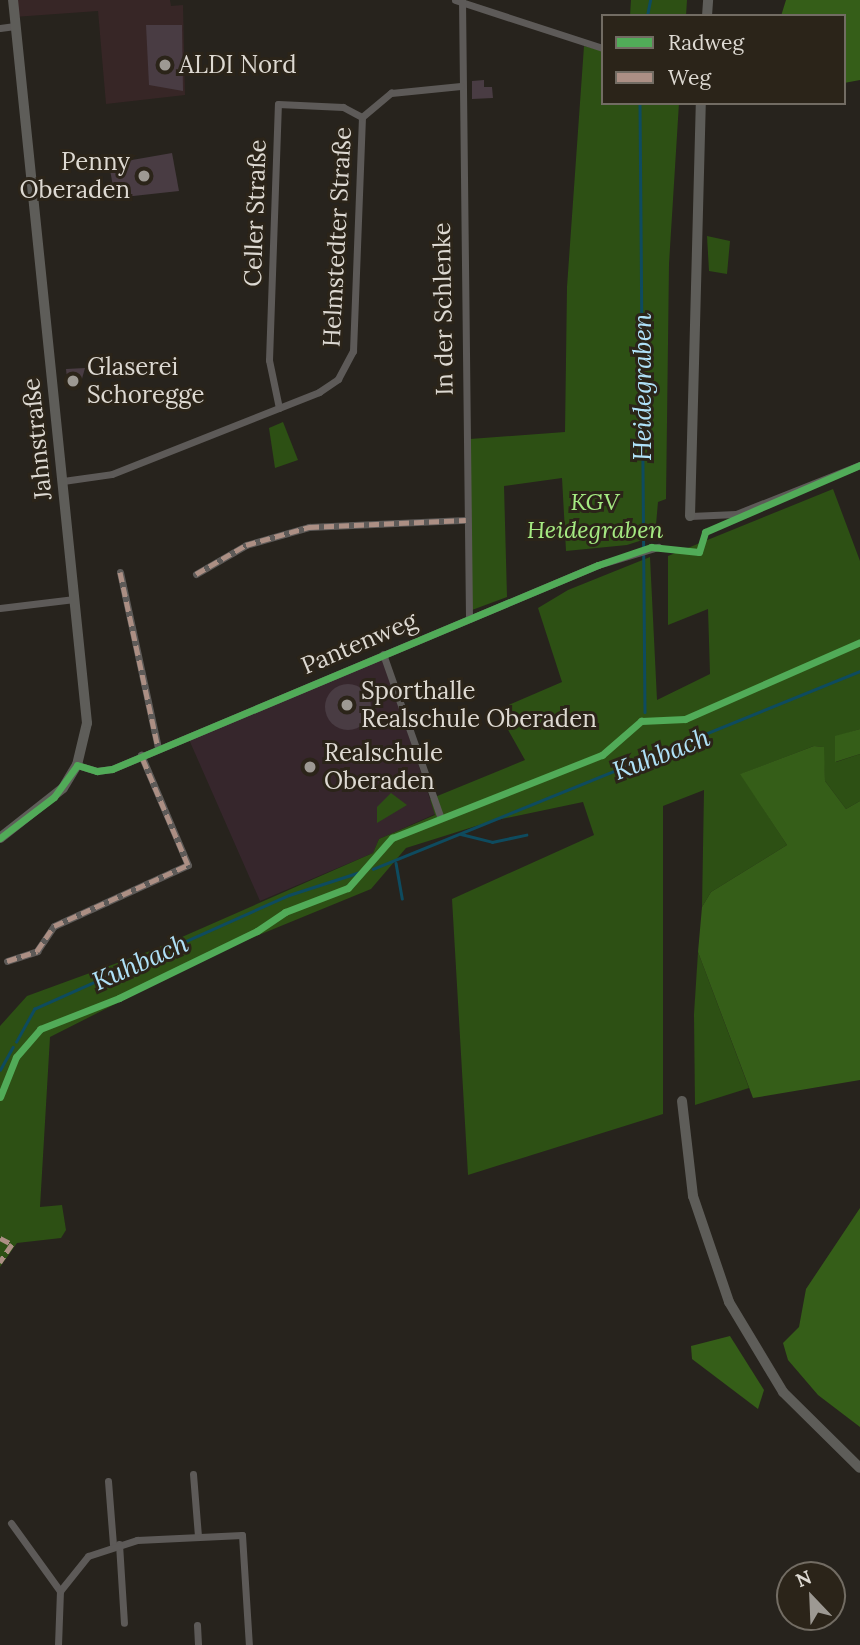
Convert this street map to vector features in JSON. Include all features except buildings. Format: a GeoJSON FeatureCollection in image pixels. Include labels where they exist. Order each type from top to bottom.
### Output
{"type":"FeatureCollection","features":[{"type":"Feature","properties":{"kind":"main road","name":"Jahnstraße"},"geometry":{"type":"LineString","coordinates":[[0,838],[54,797],[77,765],[86,710],[13,0]]}},
{"type":"Feature","properties":{"kind":"main road"},"geometry":{"type":"LineString","coordinates":[[690,516],[701,105]]}},
{"type":"Feature","properties":{"kind":"main road"},"geometry":{"type":"LineString","coordinates":[[682,1101],[692,1196],[729,1302],[783,1392],[860,1468]]}},
{"type":"Feature","properties":{"kind":"street"},"geometry":{"type":"LineString","coordinates":[[459,1],[601,47]]}},
{"type":"Feature","properties":{"kind":"street","name":"In der Schlenke"},"geometry":{"type":"LineString","coordinates":[[459,1],[469,619]]}},
{"type":"Feature","properties":{"kind":"street"},"geometry":{"type":"LineString","coordinates":[[0,28],[15,26]]}},
{"type":"Feature","properties":{"kind":"street","name":"Helmstedter Straße"},"geometry":{"type":"LineString","coordinates":[[63,481],[112,474],[279,408],[338,379],[353,351],[362,117],[391,93],[461,86]]}},
{"type":"Feature","properties":{"kind":"street","name":"Celler Straße"},"geometry":{"type":"LineString","coordinates":[[279,408],[270,344],[278,104],[342,107],[362,117]]}},
{"type":"Feature","properties":{"kind":"street"},"geometry":{"type":"LineString","coordinates":[[690,516],[736,514],[860,465]]}},
{"type":"Feature","properties":{"kind":"street"},"geometry":{"type":"LineString","coordinates":[[196,574],[246,545],[310,527],[466,520]]}},
{"type":"Feature","properties":{"kind":"street","name":"Pantenweg"},"geometry":{"type":"LineString","coordinates":[[77,765],[106,771],[469,619],[632,554],[657,547]]}},
{"type":"Feature","properties":{"kind":"street"},"geometry":{"type":"LineString","coordinates":[[120,572],[158,748]]}},
{"type":"Feature","properties":{"kind":"street"},"geometry":{"type":"LineString","coordinates":[[0,608],[74,599]]}},
{"type":"Feature","properties":{"kind":"street"},"geometry":{"type":"LineString","coordinates":[[383,654],[440,816]]}},
{"type":"Feature","properties":{"kind":"street"},"geometry":{"type":"LineString","coordinates":[[7,961],[37,951],[54,926],[188,865],[141,755]]}},
{"type":"Feature","properties":{"kind":"street"},"geometry":{"type":"LineString","coordinates":[[193,1474],[198,1536]]}},
{"type":"Feature","properties":{"kind":"street"},"geometry":{"type":"LineString","coordinates":[[108,1481],[124,1623]]}},
{"type":"Feature","properties":{"kind":"street"},"geometry":{"type":"LineString","coordinates":[[11,1523],[60,1591]]}},
{"type":"Feature","properties":{"kind":"street"},"geometry":{"type":"LineString","coordinates":[[58,1645],[60,1591],[77,1565],[116,1545],[198,1536],[242,1535],[248,1645]]}},
{"type":"Feature","properties":{"kind":"street"},"geometry":{"type":"LineString","coordinates":[[197,1625],[198,1645]]}},
{"type":"Feature","properties":{"kind":"shaded area"},"geometry":{"type":"Polygon","coordinates":[[[13,0],[170,0],[171,6],[183,5],[185,95],[106,104],[98,11],[14,17],[13,0]]]}},
{"type":"Feature","properties":{"kind":"shaded area","name":"Realschule Oberaden"},"geometry":{"type":"Polygon","coordinates":[[[381,654],[435,814],[379,839],[373,853],[260,901],[187,735],[381,654]]]}},
{"type":"Feature","properties":{"kind":"green space"},"geometry":{"type":"Polygon","coordinates":[[[631,0],[687,0],[686,14],[630,14],[631,0]]]}},
{"type":"Feature","properties":{"kind":"green space"},"geometry":{"type":"Polygon","coordinates":[[[786,0],[860,0],[860,80],[846,83],[846,14],[782,14],[786,0]]]}},
{"type":"Feature","properties":{"kind":"green space","name":"KGV Heidegraben"},"geometry":{"type":"Polygon","coordinates":[[[584,46],[601,50],[601,105],[679,105],[669,264],[666,499],[658,502],[655,536],[627,545],[566,551],[562,478],[504,486],[507,597],[472,610],[470,439],[565,432],[567,287],[584,46]]]}},
{"type":"Feature","properties":{"kind":"green space"},"geometry":{"type":"Polygon","coordinates":[[[707,236],[730,241],[727,274],[709,271],[707,236]]]}},
{"type":"Feature","properties":{"kind":"green space"},"geometry":{"type":"Polygon","coordinates":[[[283,422],[298,460],[275,468],[269,428],[283,422]]]}},
{"type":"Feature","properties":{"kind":"green space"},"geometry":{"type":"Polygon","coordinates":[[[833,489],[860,561],[860,729],[835,737],[836,762],[860,754],[860,801],[846,809],[825,781],[823,747],[814,746],[741,774],[787,845],[711,892],[702,907],[704,790],[663,806],[663,1114],[468,1175],[452,899],[594,835],[583,802],[492,821],[406,848],[371,889],[220,951],[50,1037],[40,1207],[62,1205],[66,1230],[61,1238],[17,1243],[0,1267],[0,1026],[27,996],[150,951],[373,853],[379,839],[435,815],[430,799],[525,760],[497,710],[562,682],[538,608],[568,590],[650,557],[657,700],[710,674],[708,609],[668,625],[668,556],[833,489]]]}},
{"type":"Feature","properties":{"kind":"green space"},"geometry":{"type":"Polygon","coordinates":[[[860,729],[860,754],[835,762],[835,736],[860,729]]]}},
{"type":"Feature","properties":{"kind":"green space"},"geometry":{"type":"Polygon","coordinates":[[[814,746],[824,747],[825,781],[846,809],[860,801],[860,1080],[753,1098],[698,952],[702,907],[711,892],[787,845],[740,774],[814,746]]]}},
{"type":"Feature","properties":{"kind":"green space"},"geometry":{"type":"Polygon","coordinates":[[[391,793],[407,805],[377,823],[377,807],[391,793]]]}},
{"type":"Feature","properties":{"kind":"green space"},"geometry":{"type":"Polygon","coordinates":[[[698,952],[749,1088],[695,1105],[694,1014],[698,952]]]}},
{"type":"Feature","properties":{"kind":"green space"},"geometry":{"type":"Polygon","coordinates":[[[860,1208],[860,1427],[818,1395],[788,1360],[783,1343],[799,1327],[806,1289],[860,1208]]]}},
{"type":"Feature","properties":{"kind":"green space"},"geometry":{"type":"Polygon","coordinates":[[[730,1336],[764,1390],[758,1409],[692,1359],[691,1346],[730,1336]]]}},
{"type":"Feature","properties":{"kind":"waterway","name":"Heidegraben"},"geometry":{"type":"LineString","coordinates":[[647,14],[650,0]]}},
{"type":"Feature","properties":{"kind":"waterway","name":"Heidegraben"},"geometry":{"type":"LineString","coordinates":[[640,105],[645,712]]}},
{"type":"Feature","properties":{"kind":"waterway","name":"Kuhbach"},"geometry":{"type":"LineString","coordinates":[[373,869],[860,671]]}},
{"type":"Feature","properties":{"kind":"waterway","name":"Kuhbach"},"geometry":{"type":"LineString","coordinates":[[461,834],[492,842],[526,835]]}},
{"type":"Feature","properties":{"kind":"waterway","name":"Kuhbach"},"geometry":{"type":"LineString","coordinates":[[396,863],[402,898]]}},
{"type":"Feature","properties":{"kind":"waterway","name":"Kuhbach"},"geometry":{"type":"LineString","coordinates":[[16,1042],[34,1009],[289,895],[360,872]]}},
{"type":"Feature","properties":{"kind":"waterway","name":"Kuhbach"},"geometry":{"type":"LineString","coordinates":[[0,1070],[13,1047]]}},
{"type":"Feature","properties":{"kind":"marked path"},"geometry":{"type":"LineString","coordinates":[[196,574],[246,545],[309,527],[466,520]]}},
{"type":"Feature","properties":{"kind":"marked path"},"geometry":{"type":"LineString","coordinates":[[120,572],[158,748]]}},
{"type":"Feature","properties":{"kind":"marked path"},"geometry":{"type":"LineString","coordinates":[[7,961],[37,951],[54,926],[188,865],[141,755]]}},
{"type":"Feature","properties":{"kind":"marked path"},"geometry":{"type":"LineString","coordinates":[[0,1238],[12,1244],[0,1262]]}},
{"type":"Feature","properties":{"kind":"cycle path"},"geometry":{"type":"LineString","coordinates":[[0,838],[54,797],[77,765],[97,771],[112,769],[598,565],[651,547],[699,552],[705,532],[860,465]]}},
{"type":"Feature","properties":{"kind":"cycle path"},"geometry":{"type":"LineString","coordinates":[[0,1097],[16,1057],[40,1029],[119,998],[257,931],[285,912],[348,888],[392,838],[602,755],[641,721],[685,719],[860,642]]}},
{"type":"Feature","properties":{"kind":"place","name":"ALDI Nord"},"geometry":{"type":"Point","coordinates":[165,65]}},
{"type":"Feature","properties":{"kind":"place","name":"Penny Oberaden"},"geometry":{"type":"Point","coordinates":[144,176]}},
{"type":"Feature","properties":{"kind":"place","name":"Glaserei Schoregge"},"geometry":{"type":"Point","coordinates":[73,381]}},
{"type":"Feature","properties":{"kind":"place","name":"Sporthalle Realschule Oberaden"},"geometry":{"type":"Point","coordinates":[347,705]}},
{"type":"Feature","properties":{"kind":"place","name":"Realschule Oberaden"},"geometry":{"type":"Point","coordinates":[310,767]}}]}
